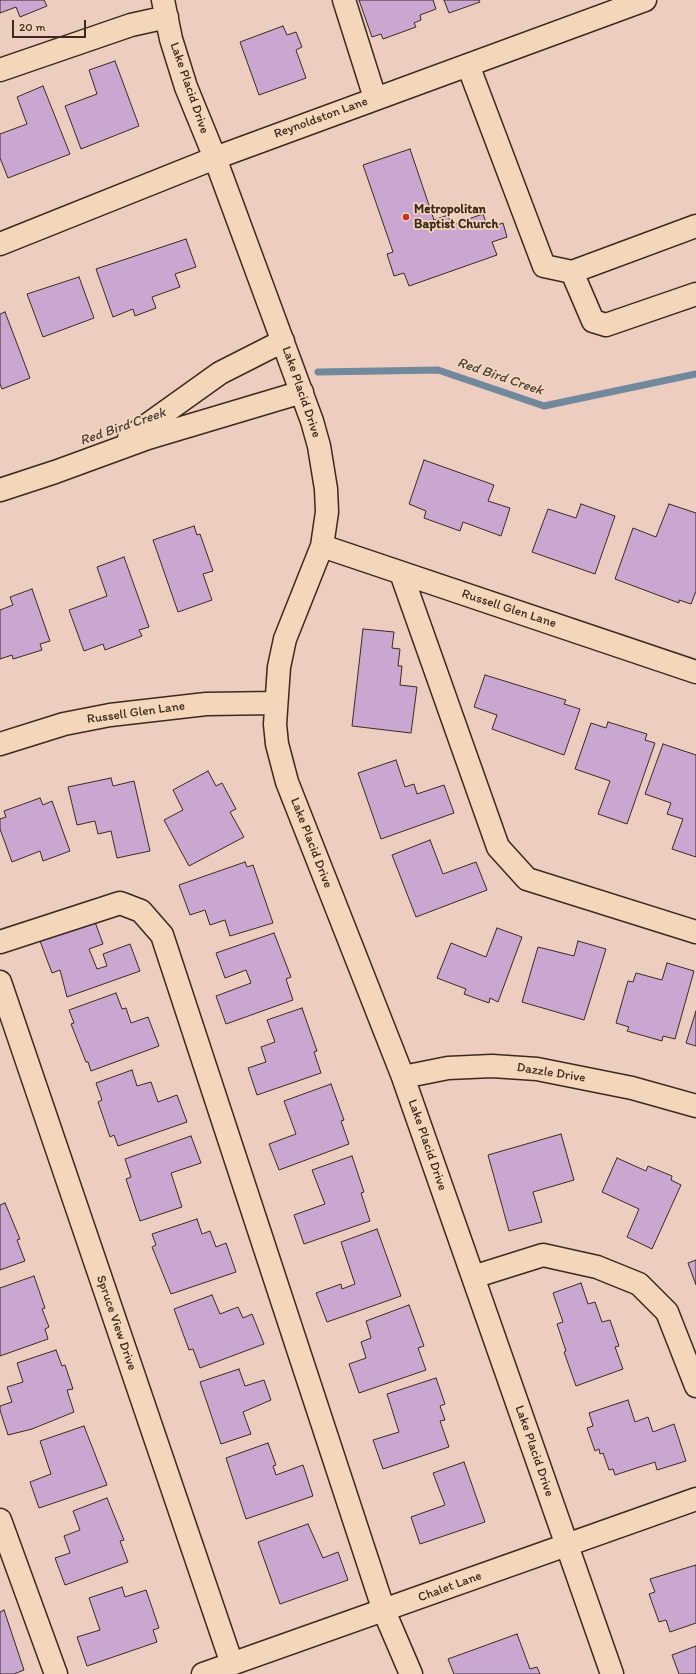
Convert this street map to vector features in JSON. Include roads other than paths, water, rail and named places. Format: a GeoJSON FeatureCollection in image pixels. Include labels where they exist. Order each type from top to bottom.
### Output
{"type":"FeatureCollection","features":[{"type":"Feature","properties":{"kind":"street"},"geometry":{"type":"LineString","coordinates":[[344,0],[375,98]]}},
{"type":"Feature","properties":{"kind":"street","name":"Reynoldston Lane"},"geometry":{"type":"LineString","coordinates":[[0,244],[214,158],[645,0]]}},
{"type":"Feature","properties":{"kind":"street"},"geometry":{"type":"LineString","coordinates":[[0,70],[131,25],[165,9]]}},
{"type":"Feature","properties":{"kind":"street","name":"Lake Placid Drive"},"geometry":{"type":"LineString","coordinates":[[165,9],[171,39],[186,87],[312,421],[319,446],[326,488],[327,512],[322,546],[285,638],[279,667],[275,724],[277,744],[287,782],[403,1077],[612,1674]]}},
{"type":"Feature","properties":{"kind":"street"},"geometry":{"type":"LineString","coordinates":[[468,65],[544,266],[572,272],[696,226]]}},
{"type":"Feature","properties":{"kind":"street"},"geometry":{"type":"LineString","coordinates":[[572,272],[593,321],[606,325],[696,294]]}},
{"type":"Feature","properties":{"kind":"street"},"geometry":{"type":"LineString","coordinates":[[112,451],[153,419],[220,373],[283,341]]}},
{"type":"Feature","properties":{"kind":"street"},"geometry":{"type":"LineString","coordinates":[[0,490],[55,472],[148,438],[302,392]]}},
{"type":"Feature","properties":{"kind":"street","name":"Russell Glen Lane"},"geometry":{"type":"LineString","coordinates":[[322,546],[696,672]]}},
{"type":"Feature","properties":{"kind":"street"},"geometry":{"type":"LineString","coordinates":[[402,573],[498,847],[527,880],[696,932]]}},
{"type":"Feature","properties":{"kind":"street","name":"Russell Glen Lane"},"geometry":{"type":"LineString","coordinates":[[0,744],[64,724],[110,715],[206,704],[276,703]]}},
{"type":"Feature","properties":{"kind":"street"},"geometry":{"type":"LineString","coordinates":[[0,942],[120,903],[141,912],[162,935],[384,1611],[411,1674]]}},
{"type":"Feature","properties":{"kind":"street","name":"Spruce View Drive"},"geometry":{"type":"LineString","coordinates":[[0,982],[232,1664]]}},
{"type":"Feature","properties":{"kind":"street","name":"Dazzle Drive"},"geometry":{"type":"LineString","coordinates":[[403,1077],[448,1068],[492,1066],[536,1069],[632,1088],[696,1106]]}},
{"type":"Feature","properties":{"kind":"street"},"geometry":{"type":"LineString","coordinates":[[473,1277],[543,1255],[597,1267],[639,1284],[667,1312],[696,1386]]}},
{"type":"Feature","properties":{"kind":"street","name":"Chalet Lane"},"geometry":{"type":"LineString","coordinates":[[203,1674],[696,1499]]}},
{"type":"Feature","properties":{"kind":"street"},"geometry":{"type":"LineString","coordinates":[[0,1520],[56,1674]]}},
{"type":"Feature","properties":{"kind":"waterway","name":"Red Bird Creek"},"geometry":{"type":"LineString","coordinates":[[318,372],[438,370],[544,406],[696,374]]}},
{"type":"Feature","properties":{"kind":"place","name":"Metropolitan Baptist Church"},"geometry":{"type":"Point","coordinates":[406,217]}}]}
